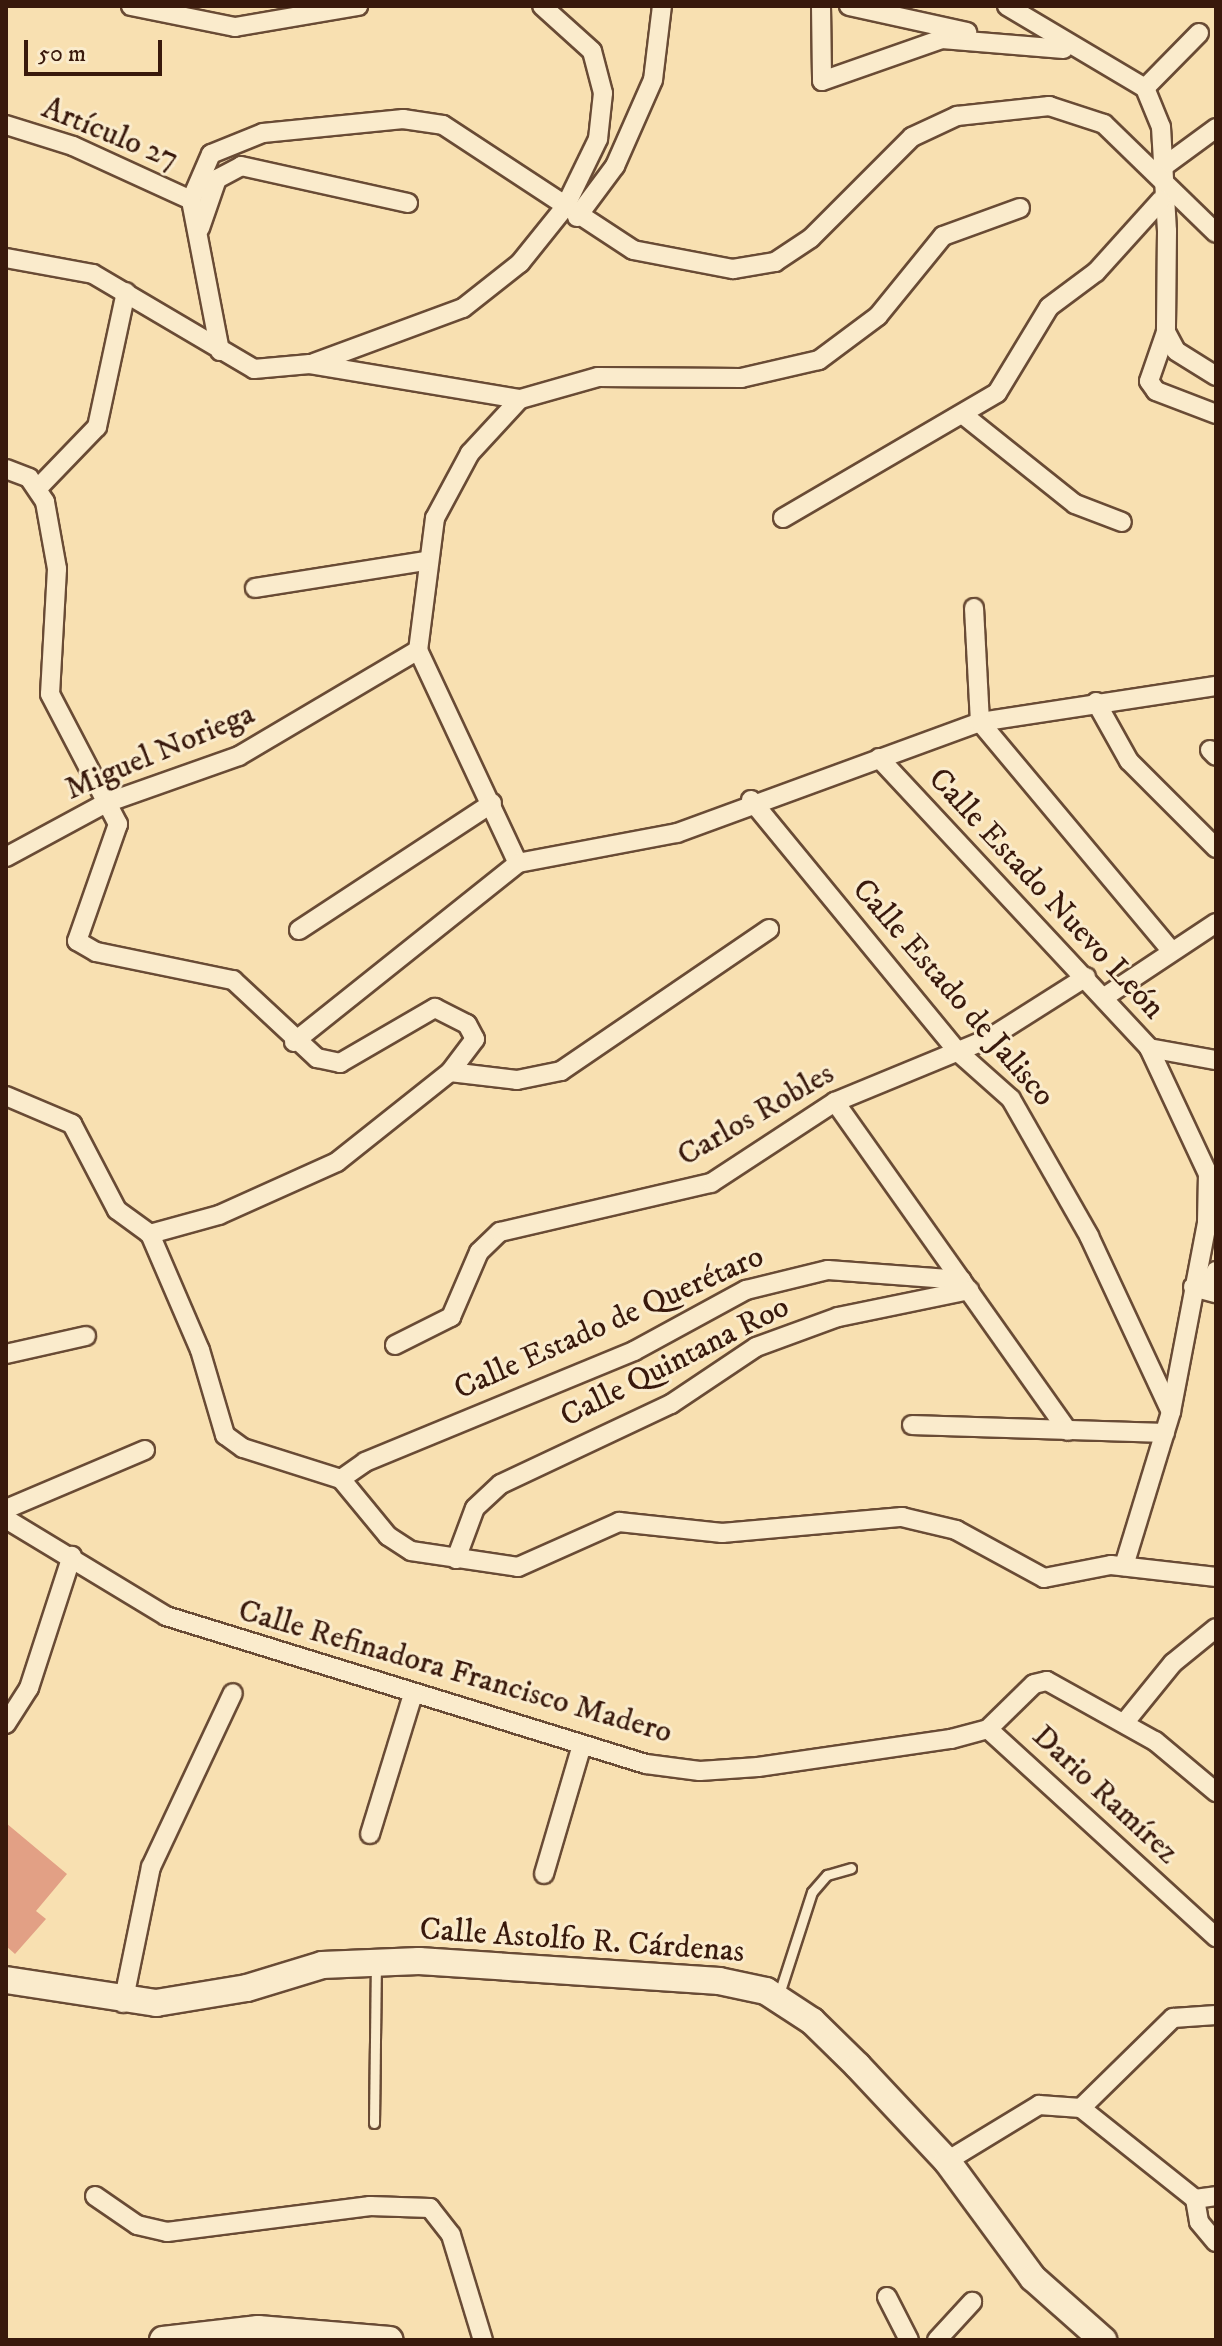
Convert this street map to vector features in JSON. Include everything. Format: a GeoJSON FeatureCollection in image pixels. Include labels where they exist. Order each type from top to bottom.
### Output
{"type":"FeatureCollection","features":[{"type":"Feature","properties":{"kind":"street"},"geometry":{"type":"LineString","coordinates":[[131,6],[235,27],[358,6]]}},
{"type":"Feature","properties":{"kind":"street"},"geometry":{"type":"LineString","coordinates":[[542,6],[592,51],[603,93],[598,139],[571,212]]}},
{"type":"Feature","properties":{"kind":"street"},"geometry":{"type":"LineString","coordinates":[[6,258],[71,267],[126,292],[220,351],[271,373],[310,364],[463,308],[520,263],[615,166],[648,92],[662,6]]}},
{"type":"Feature","properties":{"kind":"street"},"geometry":{"type":"LineString","coordinates":[[821,6],[822,81],[942,39],[987,37]]}},
{"type":"Feature","properties":{"kind":"street"},"geometry":{"type":"LineString","coordinates":[[849,6],[987,37],[1074,51]]}},
{"type":"Feature","properties":{"kind":"street"},"geometry":{"type":"LineString","coordinates":[[1007,6],[1074,51],[1145,88],[1161,127],[1166,332],[1149,381],[1156,391],[1216,414]]}},
{"type":"Feature","properties":{"kind":"street"},"geometry":{"type":"LineString","coordinates":[[1145,88],[1199,33]]}},
{"type":"Feature","properties":{"kind":"street"},"geometry":{"type":"LineString","coordinates":[[220,351],[191,200],[211,154],[234,140],[403,119],[464,135],[571,212],[660,258],[733,269],[775,262],[811,238],[912,137],[957,116],[1023,106],[1104,124],[1162,171],[1216,233]]}},
{"type":"Feature","properties":{"kind":"street","name":"Artículo 27"},"geometry":{"type":"LineString","coordinates":[[6,125],[73,146],[191,200]]}},
{"type":"Feature","properties":{"kind":"street"},"geometry":{"type":"LineString","coordinates":[[1162,171],[1216,128]]}},
{"type":"Feature","properties":{"kind":"street"},"geometry":{"type":"LineString","coordinates":[[199,231],[217,179],[241,166],[408,203]]}},
{"type":"Feature","properties":{"kind":"street"},"geometry":{"type":"LineString","coordinates":[[783,518],[966,417],[997,393],[1049,307],[1096,272],[1161,200]]}},
{"type":"Feature","properties":{"kind":"street"},"geometry":{"type":"LineString","coordinates":[[310,364],[520,399],[598,377],[741,378],[819,360],[878,316],[943,236],[1020,208]]}},
{"type":"Feature","properties":{"kind":"street"},"geometry":{"type":"LineString","coordinates":[[38,488],[97,427],[126,292]]}},
{"type":"Feature","properties":{"kind":"street"},"geometry":{"type":"LineString","coordinates":[[1166,332],[1176,351],[1216,376]]}},
{"type":"Feature","properties":{"kind":"street"},"geometry":{"type":"LineString","coordinates":[[518,863],[418,650],[425,561],[450,484],[489,427],[520,399]]}},
{"type":"Feature","properties":{"kind":"street"},"geometry":{"type":"LineString","coordinates":[[966,417],[1075,504],[1122,522]]}},
{"type":"Feature","properties":{"kind":"street"},"geometry":{"type":"LineString","coordinates":[[10,469],[38,488],[57,569],[50,694],[119,831],[77,941],[96,952],[233,980],[294,1042],[340,1063],[435,1008],[467,1024],[475,1039],[450,1072],[337,1162],[219,1215],[150,1234]]}},
{"type":"Feature","properties":{"kind":"street"},"geometry":{"type":"LineString","coordinates":[[255,588],[425,561]]}},
{"type":"Feature","properties":{"kind":"street"},"geometry":{"type":"LineString","coordinates":[[974,608],[980,722],[1170,949]]}},
{"type":"Feature","properties":{"kind":"street","name":"Miguel Noriega"},"geometry":{"type":"LineString","coordinates":[[6,857],[106,803],[239,756],[418,650]]}},
{"type":"Feature","properties":{"kind":"street"},"geometry":{"type":"LineString","coordinates":[[294,1042],[518,863],[677,833],[751,800],[980,722],[1216,686]]}},
{"type":"Feature","properties":{"kind":"street"},"geometry":{"type":"LineString","coordinates":[[1096,702],[1129,761],[1216,848]]}},
{"type":"Feature","properties":{"kind":"street","name":"Calle Estado Nuevo León"},"geometry":{"type":"LineString","coordinates":[[879,758],[1106,996],[1149,1048],[1208,1174],[1205,1290],[1124,1566]]}},
{"type":"Feature","properties":{"kind":"street","name":"Calle Estado de Jalisco"},"geometry":{"type":"LineString","coordinates":[[751,800],[957,1051],[1011,1099],[1044,1148],[1171,1412]]}},
{"type":"Feature","properties":{"kind":"street"},"geometry":{"type":"LineString","coordinates":[[299,930],[492,803]]}},
{"type":"Feature","properties":{"kind":"street"},"geometry":{"type":"LineString","coordinates":[[1106,996],[1170,949],[1216,923]]}},
{"type":"Feature","properties":{"kind":"street"},"geometry":{"type":"LineString","coordinates":[[450,1072],[517,1080],[561,1071],[769,929]]}},
{"type":"Feature","properties":{"kind":"street","name":"Carlos Robles"},"geometry":{"type":"LineString","coordinates":[[395,1345],[451,1317],[479,1252],[500,1232],[711,1183],[835,1102],[957,1051],[1086,977]]}},
{"type":"Feature","properties":{"kind":"street"},"geometry":{"type":"LineString","coordinates":[[1149,1048],[1216,1060]]}},
{"type":"Feature","properties":{"kind":"street"},"geometry":{"type":"LineString","coordinates":[[6,1096],[72,1124],[117,1210],[150,1234],[200,1350],[225,1435],[243,1448],[341,1479],[396,1543],[456,1559],[529,1565],[589,1530],[619,1522],[722,1533],[902,1517],[956,1530],[1044,1578],[1124,1566],[1216,1577]]}},
{"type":"Feature","properties":{"kind":"street"},"geometry":{"type":"LineString","coordinates":[[835,1102],[1068,1431]]}},
{"type":"Feature","properties":{"kind":"street","name":"Calle Estado de Querétaro"},"geometry":{"type":"LineString","coordinates":[[341,1479],[365,1462],[634,1351],[746,1290],[828,1270],[966,1285]]}},
{"type":"Feature","properties":{"kind":"street"},"geometry":{"type":"LineString","coordinates":[[1205,1290],[1216,1271]]}},
{"type":"Feature","properties":{"kind":"street","name":"Calle Quintana Roo"},"geometry":{"type":"LineString","coordinates":[[456,1559],[475,1508],[501,1484],[671,1404],[756,1347],[838,1317],[966,1285]]}},
{"type":"Feature","properties":{"kind":"street"},"geometry":{"type":"LineString","coordinates":[[6,1354],[86,1336]]}},
{"type":"Feature","properties":{"kind":"street"},"geometry":{"type":"LineString","coordinates":[[912,1425],[1165,1433]]}},
{"type":"Feature","properties":{"kind":"street"},"geometry":{"type":"LineString","coordinates":[[6,1509],[145,1450]]}},
{"type":"Feature","properties":{"kind":"street","name":"Calle Refinadora Francisco Madero"},"geometry":{"type":"LineString","coordinates":[[6,1519],[72,1556],[112,1589],[166,1616],[582,1745],[700,1771],[988,1729]]}},
{"type":"Feature","properties":{"kind":"street"},"geometry":{"type":"LineString","coordinates":[[6,1724],[29,1688],[72,1556]]}},
{"type":"Feature","properties":{"kind":"street"},"geometry":{"type":"LineString","coordinates":[[1125,1722],[1173,1663],[1216,1628]]}},
{"type":"Feature","properties":{"kind":"street"},"geometry":{"type":"LineString","coordinates":[[988,1729],[1042,1681],[1061,1684],[1125,1722],[1216,1792]]}},
{"type":"Feature","properties":{"kind":"street"},"geometry":{"type":"LineString","coordinates":[[123,2003],[151,1867],[233,1693]]}},
{"type":"Feature","properties":{"kind":"street"},"geometry":{"type":"LineString","coordinates":[[370,1834],[413,1694]]}},
{"type":"Feature","properties":{"kind":"street","name":"Dario Ramírez"},"geometry":{"type":"LineString","coordinates":[[988,1729],[1216,1937]]}},
{"type":"Feature","properties":{"kind":"street"},"geometry":{"type":"LineString","coordinates":[[544,1874],[582,1745]]}},
{"type":"Feature","properties":{"kind":"street","name":"Calle Astolfo R. Cárdenas"},"geometry":{"type":"LineString","coordinates":[[6,1980],[123,2003],[198,1999],[322,1965],[376,1961],[719,1981],[778,1997],[812,2021],[947,2161],[1033,2278],[1103,2340]]}},
{"type":"Feature","properties":{"kind":"street"},"geometry":{"type":"LineString","coordinates":[[1081,2108],[1173,2018],[1216,2015]]}},
{"type":"Feature","properties":{"kind":"street"},"geometry":{"type":"LineString","coordinates":[[947,2161],[1039,2105],[1081,2108],[1195,2199],[1199,2222],[1216,2242]]}},
{"type":"Feature","properties":{"kind":"street"},"geometry":{"type":"LineString","coordinates":[[95,2196],[137,2225],[167,2232],[370,2206],[430,2208],[451,2235],[483,2340]]}},
{"type":"Feature","properties":{"kind":"street"},"geometry":{"type":"LineString","coordinates":[[1195,2199],[1216,2196]]}},
{"type":"Feature","properties":{"kind":"street"},"geometry":{"type":"LineString","coordinates":[[887,2297],[909,2340]]}},
{"type":"Feature","properties":{"kind":"street"},"geometry":{"type":"LineString","coordinates":[[937,2340],[972,2302]]}},
{"type":"Feature","properties":{"kind":"street"},"geometry":{"type":"LineString","coordinates":[[163,2340],[258,2329],[390,2340]]}},
{"type":"Feature","properties":{"kind":"lane"},"geometry":{"type":"LineString","coordinates":[[778,1997],[812,1892],[827,1875],[851,1868]]}},
{"type":"Feature","properties":{"kind":"lane"},"geometry":{"type":"LineString","coordinates":[[374,2123],[376,1961]]}},
{"type":"Feature","properties":{"kind":"building"},"geometry":{"type":"Polygon","coordinates":[[[6,1823],[67,1874],[36,1911],[46,1919],[15,1954],[6,1946],[6,1823]]]}}]}
